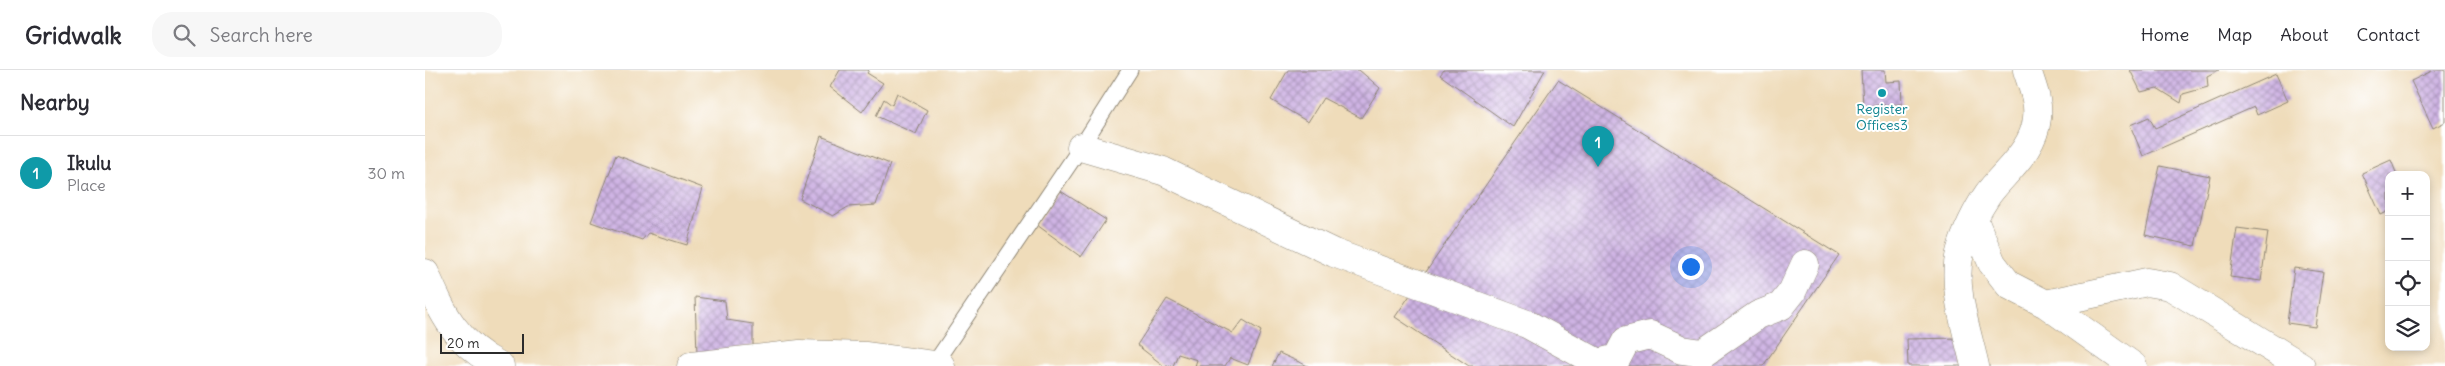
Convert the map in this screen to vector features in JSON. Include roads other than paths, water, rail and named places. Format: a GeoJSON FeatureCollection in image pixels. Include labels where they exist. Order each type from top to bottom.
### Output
{"type":"FeatureCollection","features":[{"type":"Feature","properties":{"kind":"street"},"geometry":{"type":"LineString","coordinates":[[1975,366],[1961,305],[1957,265],[1960,252],[1987,196],[2031,141],[2037,118],[2036,98],[2027,70]]}},
{"type":"Feature","properties":{"kind":"street"},"geometry":{"type":"LineString","coordinates":[[1081,147],[1163,171],[1334,253],[1527,324],[1597,363],[1617,358],[1626,341],[1650,335],[1682,350],[1703,353],[1758,315],[1781,306],[1792,292],[1805,264]]}},
{"type":"Feature","properties":{"kind":"street"},"geometry":{"type":"LineString","coordinates":[[1974,220],[1992,263],[1999,275],[2009,285],[2047,304],[2133,366]]}},
{"type":"Feature","properties":{"kind":"street"},"geometry":{"type":"LineString","coordinates":[[425,273],[441,308],[460,338],[481,356],[500,366]]}},
{"type":"Feature","properties":{"kind":"street"},"geometry":{"type":"LineString","coordinates":[[2047,304],[2128,285],[2159,282],[2170,286],[2301,366]]}},
{"type":"Feature","properties":{"kind":"street"},"geometry":{"type":"LineString","coordinates":[[691,366],[800,354],[865,356],[938,365]]}},
{"type":"Feature","properties":{"kind":"lane"},"geometry":{"type":"LineString","coordinates":[[938,365],[1130,70]]}},
{"type":"Feature","properties":{"kind":"place","name":"Register Offices3"},"geometry":{"type":"Point","coordinates":[1882,93]}},
{"type":"Feature","properties":{"kind":"place","name":"Ikulu"},"geometry":{"type":"Point","coordinates":[1598,167]}}]}
